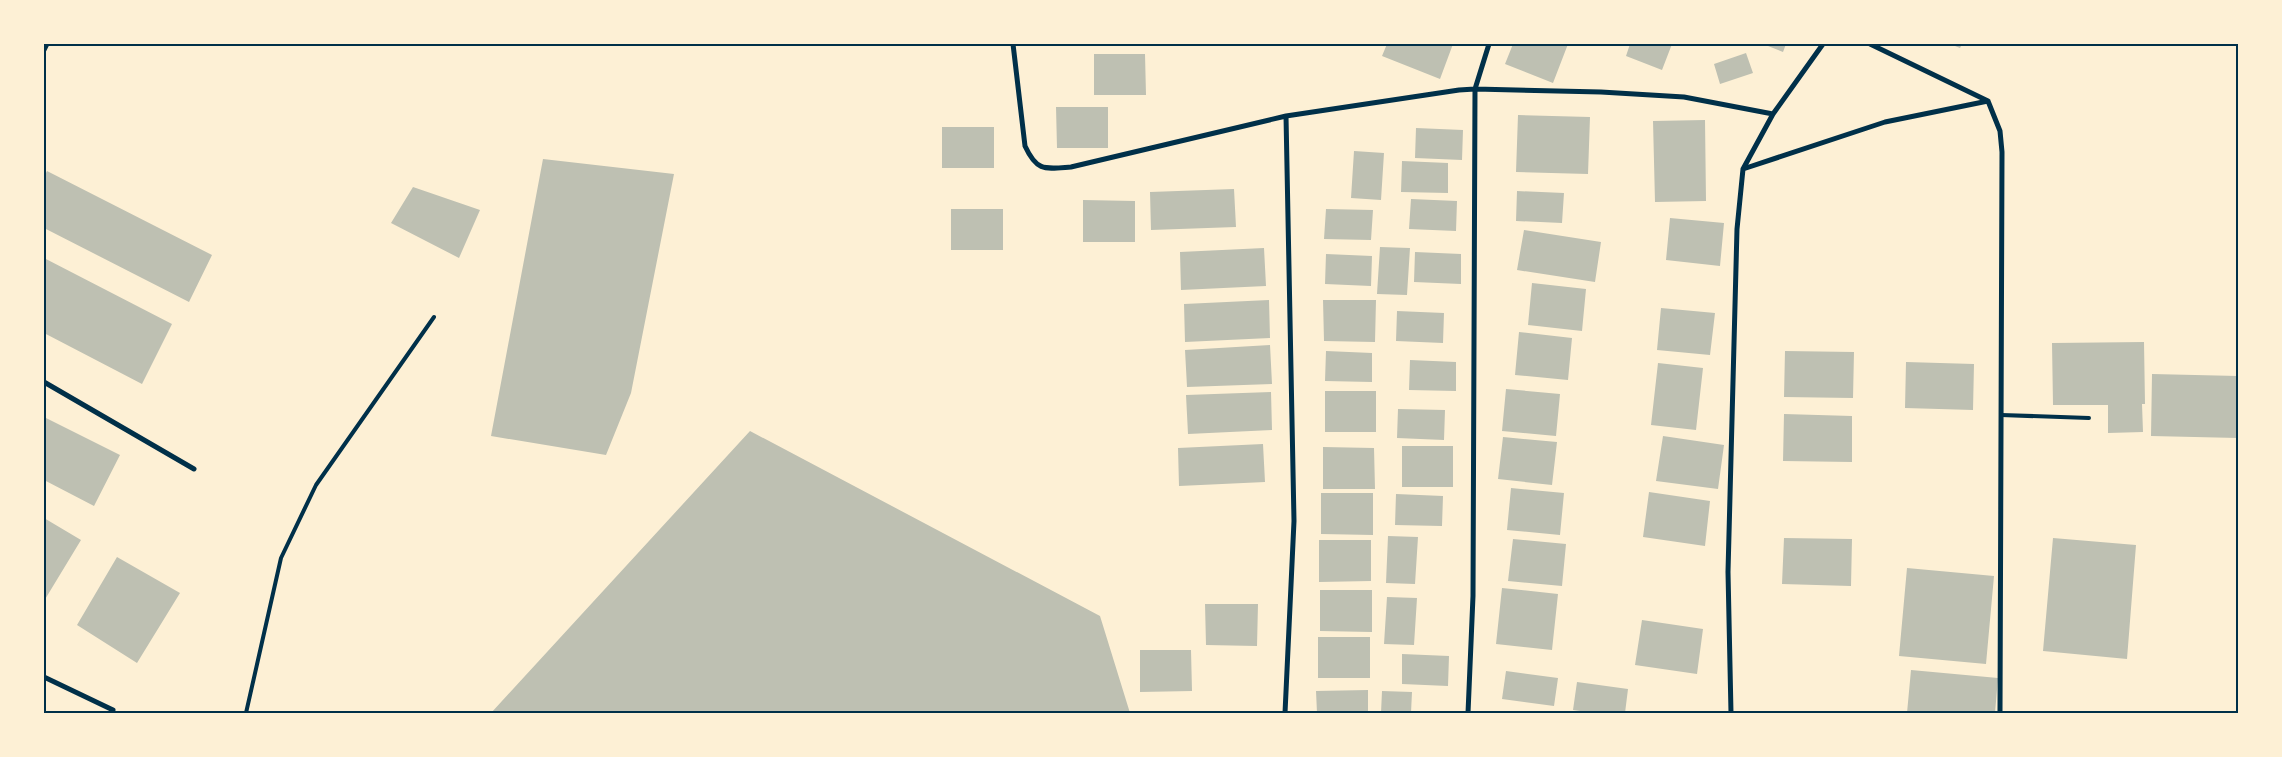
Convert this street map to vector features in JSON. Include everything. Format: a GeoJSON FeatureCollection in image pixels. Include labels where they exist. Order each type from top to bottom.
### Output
{"type":"FeatureCollection","features":[{"type":"Feature","properties":{"kind":"street"},"geometry":{"type":"LineString","coordinates":[[44,50],[47,44]]}},
{"type":"Feature","properties":{"kind":"street"},"geometry":{"type":"LineString","coordinates":[[1013,44],[1025,146],[1031,159],[1038,166],[1049,169],[1071,167],[1286,116],[1459,90],[1602,92],[1684,97],[1773,114]]}},
{"type":"Feature","properties":{"kind":"street"},"geometry":{"type":"LineString","coordinates":[[1468,713],[1473,586],[1475,89],[1489,44]]}},
{"type":"Feature","properties":{"kind":"street"},"geometry":{"type":"LineString","coordinates":[[1731,713],[1728,572],[1737,228],[1743,169],[1773,114],[1823,44]]}},
{"type":"Feature","properties":{"kind":"street"},"geometry":{"type":"LineString","coordinates":[[1870,44],[1988,101],[2000,131],[2002,152],[2000,713]]}},
{"type":"Feature","properties":{"kind":"street"},"geometry":{"type":"LineString","coordinates":[[1743,169],[1885,122],[1988,101]]}},
{"type":"Feature","properties":{"kind":"street"},"geometry":{"type":"LineString","coordinates":[[1285,713],[1294,521],[1286,116]]}},
{"type":"Feature","properties":{"kind":"street"},"geometry":{"type":"LineString","coordinates":[[44,382],[194,469]]}},
{"type":"Feature","properties":{"kind":"street"},"geometry":{"type":"LineString","coordinates":[[44,677],[113,710]]}},
{"type":"Feature","properties":{"kind":"lane"},"geometry":{"type":"LineString","coordinates":[[246,713],[281,558],[316,485],[434,317]]}},
{"type":"Feature","properties":{"kind":"lane"},"geometry":{"type":"LineString","coordinates":[[2001,415],[2089,418]]}},
{"type":"Feature","properties":{"kind":"building"},"geometry":{"type":"Polygon","coordinates":[[[1387,44],[1453,44],[1440,79],[1382,56],[1387,44]]]}},
{"type":"Feature","properties":{"kind":"building"},"geometry":{"type":"Polygon","coordinates":[[[1513,44],[1568,44],[1553,83],[1505,64],[1513,44]]]}},
{"type":"Feature","properties":{"kind":"building"},"geometry":{"type":"Polygon","coordinates":[[[1630,44],[1672,44],[1662,70],[1626,56],[1630,44]]]}},
{"type":"Feature","properties":{"kind":"building"},"geometry":{"type":"Polygon","coordinates":[[[1763,44],[1786,44],[1783,52],[1763,44]]]}},
{"type":"Feature","properties":{"kind":"building"},"geometry":{"type":"Polygon","coordinates":[[[1950,44],[1962,44],[1960,48],[1950,44]]]}},
{"type":"Feature","properties":{"kind":"building"},"geometry":{"type":"Polygon","coordinates":[[[1746,53],[1753,73],[1720,84],[1714,64],[1746,53]]]}},
{"type":"Feature","properties":{"kind":"building"},"geometry":{"type":"Polygon","coordinates":[[[1094,54],[1145,54],[1146,95],[1094,95],[1094,54]]]}},
{"type":"Feature","properties":{"kind":"building"},"geometry":{"type":"Polygon","coordinates":[[[1056,107],[1108,107],[1108,148],[1057,148],[1056,107]]]}},
{"type":"Feature","properties":{"kind":"building"},"geometry":{"type":"Polygon","coordinates":[[[1518,115],[1590,117],[1588,174],[1516,172],[1518,115]]]}},
{"type":"Feature","properties":{"kind":"building"},"geometry":{"type":"Polygon","coordinates":[[[1705,120],[1706,201],[1655,202],[1653,121],[1705,120]]]}},
{"type":"Feature","properties":{"kind":"building"},"geometry":{"type":"Polygon","coordinates":[[[942,127],[994,127],[994,168],[942,168],[942,127]]]}},
{"type":"Feature","properties":{"kind":"building"},"geometry":{"type":"Polygon","coordinates":[[[1416,128],[1463,130],[1462,160],[1415,158],[1416,128]]]}},
{"type":"Feature","properties":{"kind":"building"},"geometry":{"type":"Polygon","coordinates":[[[1354,151],[1384,153],[1381,200],[1351,198],[1354,151]]]}},
{"type":"Feature","properties":{"kind":"building"},"geometry":{"type":"Polygon","coordinates":[[[543,159],[674,174],[631,393],[606,455],[491,436],[543,159]]]}},
{"type":"Feature","properties":{"kind":"building"},"geometry":{"type":"Polygon","coordinates":[[[1402,161],[1448,163],[1448,193],[1401,192],[1402,161]]]}},
{"type":"Feature","properties":{"kind":"building"},"geometry":{"type":"Polygon","coordinates":[[[47,171],[212,255],[189,302],[44,228],[44,177],[47,171]]]}},
{"type":"Feature","properties":{"kind":"building"},"geometry":{"type":"Polygon","coordinates":[[[413,187],[480,210],[459,258],[391,223],[413,187]]]}},
{"type":"Feature","properties":{"kind":"building"},"geometry":{"type":"Polygon","coordinates":[[[1234,189],[1236,227],[1151,230],[1150,192],[1234,189]]]}},
{"type":"Feature","properties":{"kind":"building"},"geometry":{"type":"Polygon","coordinates":[[[1517,191],[1564,193],[1562,223],[1516,221],[1517,191]]]}},
{"type":"Feature","properties":{"kind":"building"},"geometry":{"type":"Polygon","coordinates":[[[1411,199],[1457,201],[1456,231],[1409,229],[1411,199]]]}},
{"type":"Feature","properties":{"kind":"building"},"geometry":{"type":"Polygon","coordinates":[[[1083,200],[1135,201],[1135,242],[1083,242],[1083,200]]]}},
{"type":"Feature","properties":{"kind":"building"},"geometry":{"type":"Polygon","coordinates":[[[951,209],[1003,209],[1003,250],[951,250],[951,209]]]}},
{"type":"Feature","properties":{"kind":"building"},"geometry":{"type":"Polygon","coordinates":[[[1326,209],[1373,210],[1371,240],[1324,239],[1326,209]]]}},
{"type":"Feature","properties":{"kind":"building"},"geometry":{"type":"Polygon","coordinates":[[[1670,218],[1724,223],[1720,266],[1666,260],[1670,218]]]}},
{"type":"Feature","properties":{"kind":"building"},"geometry":{"type":"Polygon","coordinates":[[[1524,230],[1601,242],[1595,282],[1517,270],[1524,230]]]}},
{"type":"Feature","properties":{"kind":"building"},"geometry":{"type":"Polygon","coordinates":[[[1380,247],[1410,248],[1407,295],[1377,294],[1380,247]]]}},
{"type":"Feature","properties":{"kind":"building"},"geometry":{"type":"Polygon","coordinates":[[[1264,248],[1266,286],[1181,290],[1180,252],[1264,248]]]}},
{"type":"Feature","properties":{"kind":"building"},"geometry":{"type":"Polygon","coordinates":[[[1415,252],[1461,254],[1461,284],[1414,282],[1415,252]]]}},
{"type":"Feature","properties":{"kind":"building"},"geometry":{"type":"Polygon","coordinates":[[[1326,254],[1372,256],[1371,286],[1325,284],[1326,254]]]}},
{"type":"Feature","properties":{"kind":"building"},"geometry":{"type":"Polygon","coordinates":[[[44,258],[172,324],[142,384],[44,333],[44,258]]]}},
{"type":"Feature","properties":{"kind":"building"},"geometry":{"type":"Polygon","coordinates":[[[1532,283],[1586,289],[1582,331],[1528,325],[1532,283]]]}},
{"type":"Feature","properties":{"kind":"building"},"geometry":{"type":"Polygon","coordinates":[[[1269,300],[1270,338],[1185,342],[1184,304],[1269,300]]]}},
{"type":"Feature","properties":{"kind":"building"},"geometry":{"type":"Polygon","coordinates":[[[1323,300],[1376,300],[1375,342],[1324,341],[1323,300]]]}},
{"type":"Feature","properties":{"kind":"building"},"geometry":{"type":"Polygon","coordinates":[[[1661,308],[1715,313],[1710,355],[1657,350],[1661,308]]]}},
{"type":"Feature","properties":{"kind":"building"},"geometry":{"type":"Polygon","coordinates":[[[1397,311],[1444,313],[1443,343],[1396,341],[1397,311]]]}},
{"type":"Feature","properties":{"kind":"building"},"geometry":{"type":"Polygon","coordinates":[[[1519,332],[1572,338],[1568,380],[1515,375],[1519,332]]]}},
{"type":"Feature","properties":{"kind":"building"},"geometry":{"type":"Polygon","coordinates":[[[2144,342],[2145,404],[2142,404],[2143,432],[2108,433],[2108,405],[2053,405],[2052,343],[2144,342]]]}},
{"type":"Feature","properties":{"kind":"building"},"geometry":{"type":"Polygon","coordinates":[[[1270,345],[1272,384],[1187,387],[1185,350],[1270,345]]]}},
{"type":"Feature","properties":{"kind":"building"},"geometry":{"type":"Polygon","coordinates":[[[1326,351],[1372,353],[1372,382],[1325,381],[1326,351]]]}},
{"type":"Feature","properties":{"kind":"building"},"geometry":{"type":"Polygon","coordinates":[[[1785,351],[1854,352],[1853,398],[1784,397],[1785,351]]]}},
{"type":"Feature","properties":{"kind":"building"},"geometry":{"type":"Polygon","coordinates":[[[1410,360],[1456,362],[1456,391],[1409,390],[1410,360]]]}},
{"type":"Feature","properties":{"kind":"building"},"geometry":{"type":"Polygon","coordinates":[[[1906,362],[1974,364],[1973,410],[1905,408],[1906,362]]]}},
{"type":"Feature","properties":{"kind":"building"},"geometry":{"type":"Polygon","coordinates":[[[1658,363],[1703,368],[1696,430],[1651,425],[1658,363]]]}},
{"type":"Feature","properties":{"kind":"building"},"geometry":{"type":"Polygon","coordinates":[[[2152,374],[2238,376],[2238,438],[2151,436],[2152,374]]]}},
{"type":"Feature","properties":{"kind":"building"},"geometry":{"type":"Polygon","coordinates":[[[1506,389],[1560,394],[1556,436],[1502,431],[1506,389]]]}},
{"type":"Feature","properties":{"kind":"building"},"geometry":{"type":"Polygon","coordinates":[[[1325,391],[1376,391],[1376,432],[1325,432],[1325,391]]]}},
{"type":"Feature","properties":{"kind":"building"},"geometry":{"type":"Polygon","coordinates":[[[1271,392],[1272,430],[1188,434],[1186,395],[1271,392]]]}},
{"type":"Feature","properties":{"kind":"building"},"geometry":{"type":"Polygon","coordinates":[[[1398,409],[1445,410],[1444,440],[1397,438],[1398,409]]]}},
{"type":"Feature","properties":{"kind":"building"},"geometry":{"type":"Polygon","coordinates":[[[1784,414],[1852,416],[1852,462],[1783,461],[1784,414]]]}},
{"type":"Feature","properties":{"kind":"building"},"geometry":{"type":"Polygon","coordinates":[[[44,417],[120,455],[94,506],[44,480],[44,417]]]}},
{"type":"Feature","properties":{"kind":"building"},"geometry":{"type":"Polygon","coordinates":[[[750,431],[1100,616],[1130,713],[491,713],[750,431]]]}},
{"type":"Feature","properties":{"kind":"building"},"geometry":{"type":"Polygon","coordinates":[[[1663,436],[1724,445],[1718,489],[1656,481],[1663,436]]]}},
{"type":"Feature","properties":{"kind":"building"},"geometry":{"type":"Polygon","coordinates":[[[1503,437],[1557,442],[1552,485],[1498,479],[1503,437]]]}},
{"type":"Feature","properties":{"kind":"building"},"geometry":{"type":"Polygon","coordinates":[[[1263,444],[1265,482],[1179,486],[1178,448],[1263,444]]]}},
{"type":"Feature","properties":{"kind":"building"},"geometry":{"type":"Polygon","coordinates":[[[1402,446],[1453,446],[1453,487],[1402,487],[1402,446]]]}},
{"type":"Feature","properties":{"kind":"building"},"geometry":{"type":"Polygon","coordinates":[[[1323,447],[1374,448],[1375,489],[1323,489],[1323,447]]]}},
{"type":"Feature","properties":{"kind":"building"},"geometry":{"type":"Polygon","coordinates":[[[1511,488],[1564,493],[1560,535],[1507,530],[1511,488]]]}},
{"type":"Feature","properties":{"kind":"building"},"geometry":{"type":"Polygon","coordinates":[[[1649,492],[1710,501],[1705,546],[1643,537],[1649,492]]]}},
{"type":"Feature","properties":{"kind":"building"},"geometry":{"type":"Polygon","coordinates":[[[1321,493],[1373,493],[1373,535],[1321,534],[1321,493]]]}},
{"type":"Feature","properties":{"kind":"building"},"geometry":{"type":"Polygon","coordinates":[[[1396,494],[1443,496],[1442,526],[1395,525],[1396,494]]]}},
{"type":"Feature","properties":{"kind":"building"},"geometry":{"type":"Polygon","coordinates":[[[44,518],[81,540],[44,601],[44,518]]]}},
{"type":"Feature","properties":{"kind":"building"},"geometry":{"type":"Polygon","coordinates":[[[1388,536],[1418,537],[1415,584],[1386,583],[1388,536]]]}},
{"type":"Feature","properties":{"kind":"building"},"geometry":{"type":"Polygon","coordinates":[[[1784,538],[1852,539],[1851,586],[1782,584],[1784,538]]]}},
{"type":"Feature","properties":{"kind":"building"},"geometry":{"type":"Polygon","coordinates":[[[2053,538],[2136,545],[2127,659],[2043,651],[2053,538]]]}},
{"type":"Feature","properties":{"kind":"building"},"geometry":{"type":"Polygon","coordinates":[[[1513,539],[1566,544],[1562,586],[1508,581],[1513,539]]]}},
{"type":"Feature","properties":{"kind":"building"},"geometry":{"type":"Polygon","coordinates":[[[1319,540],[1371,540],[1371,581],[1319,582],[1319,540]]]}},
{"type":"Feature","properties":{"kind":"building"},"geometry":{"type":"Polygon","coordinates":[[[117,557],[180,593],[137,663],[77,625],[117,557]]]}},
{"type":"Feature","properties":{"kind":"building"},"geometry":{"type":"Polygon","coordinates":[[[1907,568],[1994,576],[1986,664],[1899,656],[1907,568]]]}},
{"type":"Feature","properties":{"kind":"building"},"geometry":{"type":"Polygon","coordinates":[[[1502,588],[1558,594],[1552,650],[1496,644],[1502,588]]]}},
{"type":"Feature","properties":{"kind":"building"},"geometry":{"type":"Polygon","coordinates":[[[1320,590],[1372,590],[1372,632],[1320,631],[1320,590]]]}},
{"type":"Feature","properties":{"kind":"building"},"geometry":{"type":"Polygon","coordinates":[[[1387,597],[1417,598],[1414,645],[1384,644],[1387,597]]]}},
{"type":"Feature","properties":{"kind":"building"},"geometry":{"type":"Polygon","coordinates":[[[1205,604],[1258,604],[1257,646],[1206,645],[1205,604]]]}},
{"type":"Feature","properties":{"kind":"building"},"geometry":{"type":"Polygon","coordinates":[[[1642,620],[1703,629],[1697,674],[1635,665],[1642,620]]]}},
{"type":"Feature","properties":{"kind":"building"},"geometry":{"type":"Polygon","coordinates":[[[1318,637],[1370,637],[1370,678],[1318,678],[1318,637]]]}},
{"type":"Feature","properties":{"kind":"building"},"geometry":{"type":"Polygon","coordinates":[[[1140,650],[1191,650],[1192,691],[1140,692],[1140,650]]]}},
{"type":"Feature","properties":{"kind":"building"},"geometry":{"type":"Polygon","coordinates":[[[1402,654],[1449,656],[1448,686],[1402,684],[1402,654]]]}},
{"type":"Feature","properties":{"kind":"building"},"geometry":{"type":"Polygon","coordinates":[[[1911,670],[1998,678],[1995,713],[1907,713],[1911,670]]]}},
{"type":"Feature","properties":{"kind":"building"},"geometry":{"type":"Polygon","coordinates":[[[1506,671],[1558,678],[1554,706],[1502,699],[1506,671]]]}},
{"type":"Feature","properties":{"kind":"building"},"geometry":{"type":"Polygon","coordinates":[[[1577,682],[1628,689],[1625,713],[1594,713],[1573,710],[1577,682]]]}},
{"type":"Feature","properties":{"kind":"building"},"geometry":{"type":"Polygon","coordinates":[[[1368,690],[1368,713],[1317,713],[1316,691],[1368,690]]]}},
{"type":"Feature","properties":{"kind":"building"},"geometry":{"type":"Polygon","coordinates":[[[1382,691],[1412,692],[1411,713],[1381,713],[1382,691]]]}}]}
